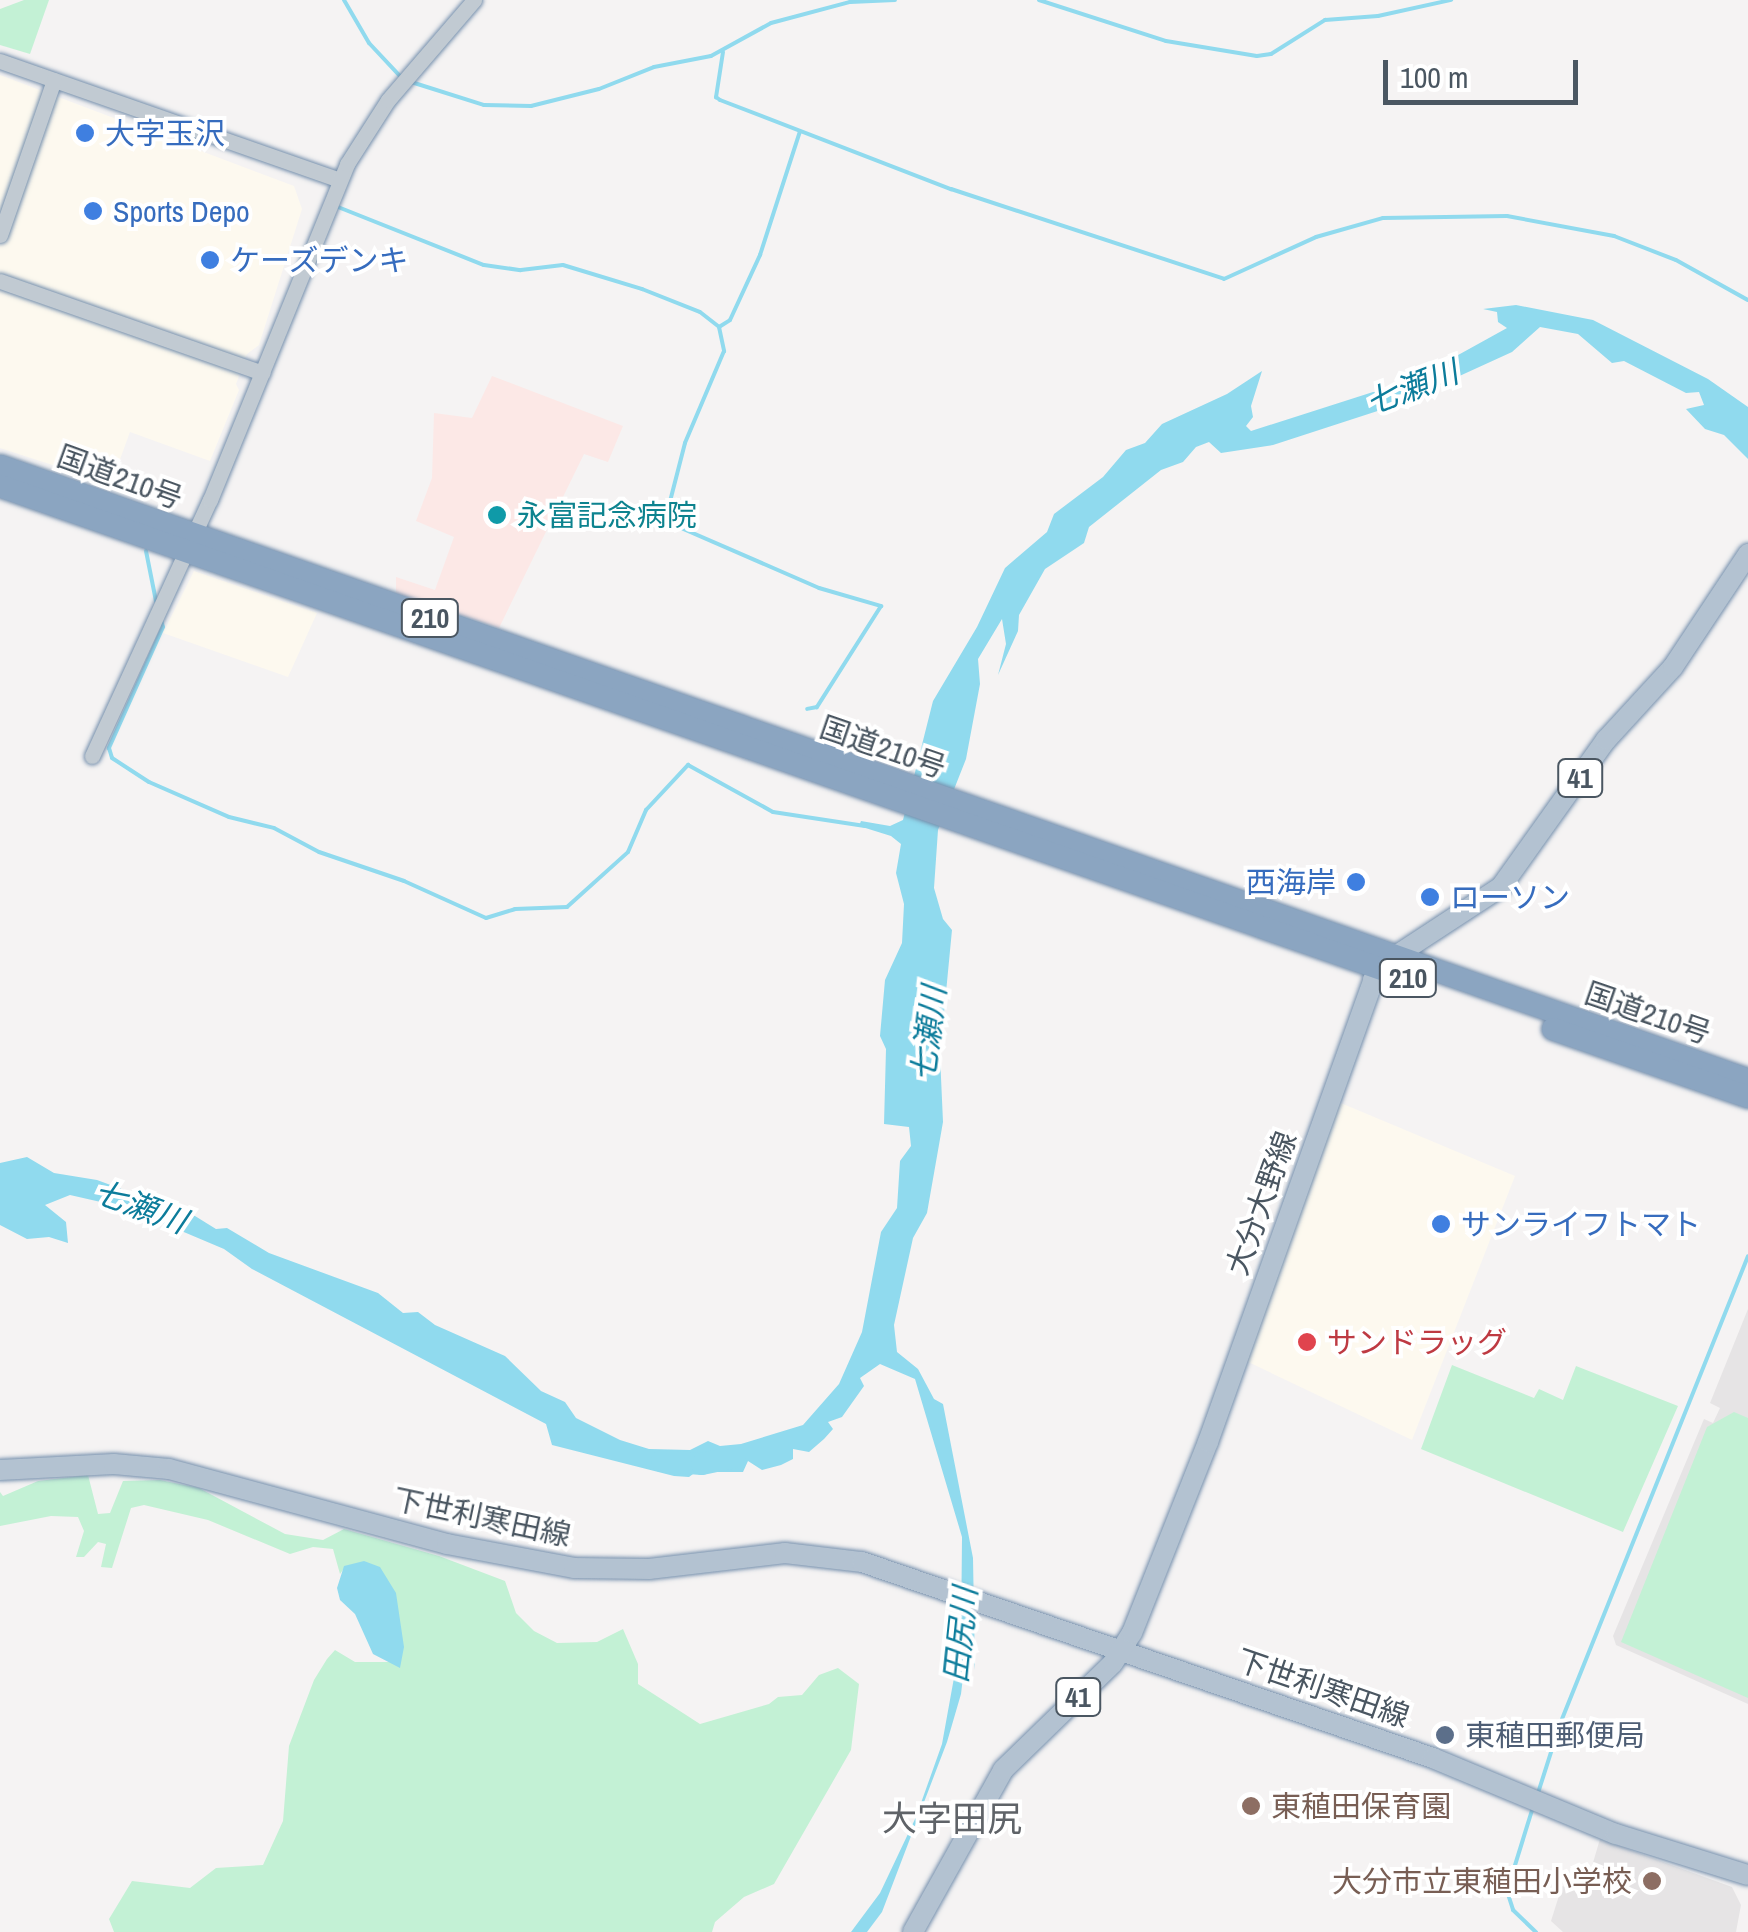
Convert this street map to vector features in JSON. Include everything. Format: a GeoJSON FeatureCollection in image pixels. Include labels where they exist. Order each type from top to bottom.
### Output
{"type":"FeatureCollection","features":[{"type":"Feature","properties":{"kind":"highway","name":"国道210号"},"geometry":{"type":"LineString","coordinates":[[0,466],[190,543],[1387,963],[1748,1098]]}},
{"type":"Feature","properties":{"kind":"highway","name":"国道210号"},"geometry":{"type":"LineString","coordinates":[[0,486],[190,543]]}},
{"type":"Feature","properties":{"kind":"highway","name":"国道210号"},"geometry":{"type":"LineString","coordinates":[[1387,963],[1748,1080]]}},
{"type":"Feature","properties":{"kind":"main road","name":"41"},"geometry":{"type":"LineString","coordinates":[[1387,963],[1502,887],[1606,740],[1674,667],[1748,554]]}},
{"type":"Feature","properties":{"kind":"main road","name":"大分大野線"},"geometry":{"type":"LineString","coordinates":[[913,1932],[1003,1770],[1122,1652],[1186,1501],[1387,963]]}},
{"type":"Feature","properties":{"kind":"main road","name":"下世利寒田線"},"geometry":{"type":"LineString","coordinates":[[0,1470],[114,1464],[168,1469],[447,1544],[559,1566],[634,1570],[761,1554],[813,1554],[876,1566],[1433,1758],[1616,1834],[1748,1875]]}},
{"type":"Feature","properties":{"kind":"street"},"geometry":{"type":"LineString","coordinates":[[92,756],[190,543],[340,180],[380,111],[474,0]]}},
{"type":"Feature","properties":{"kind":"street"},"geometry":{"type":"LineString","coordinates":[[0,62],[340,180]]}},
{"type":"Feature","properties":{"kind":"street"},"geometry":{"type":"LineString","coordinates":[[0,235],[54,80]]}},
{"type":"Feature","properties":{"kind":"street"},"geometry":{"type":"LineString","coordinates":[[0,285],[261,376]]}},
{"type":"Feature","properties":{"kind":"shaded area"},"geometry":{"type":"Polygon","coordinates":[[[0,75],[294,186],[302,209],[259,345],[247,354],[236,384],[239,390],[210,461],[130,432],[111,484],[0,448],[0,75]]]}},
{"type":"Feature","properties":{"kind":"shaded area"},"geometry":{"type":"Polygon","coordinates":[[[492,376],[623,426],[608,462],[584,454],[499,628],[396,593],[396,577],[435,590],[454,537],[416,521],[432,478],[434,413],[472,418],[492,376]]]}},
{"type":"Feature","properties":{"kind":"shaded area"},"geometry":{"type":"Polygon","coordinates":[[[194,571],[317,613],[288,677],[163,633],[194,571]]]}},
{"type":"Feature","properties":{"kind":"shaded area"},"geometry":{"type":"Polygon","coordinates":[[[1336,1101],[1515,1176],[1412,1440],[1244,1360],[1336,1101]]]}},
{"type":"Feature","properties":{"kind":"shaded area"},"geometry":{"type":"Polygon","coordinates":[[[1748,1309],[1748,1704],[1616,1645],[1613,1636],[1704,1419],[1713,1423],[1720,1408],[1710,1403],[1748,1309]]]}},
{"type":"Feature","properties":{"kind":"shaded area","name":"大分市立東稙田小学校"},"geometry":{"type":"Polygon","coordinates":[[[1600,1839],[1732,1887],[1741,1905],[1736,1932],[1563,1932],[1551,1921],[1562,1886],[1584,1893],[1600,1839]]]}},
{"type":"Feature","properties":{"kind":"green space"},"geometry":{"type":"Polygon","coordinates":[[[24,0],[49,0],[30,54],[0,45],[0,9],[24,0]]]}},
{"type":"Feature","properties":{"kind":"green space"},"geometry":{"type":"Polygon","coordinates":[[[1452,1365],[1534,1398],[1539,1389],[1563,1400],[1576,1366],[1678,1406],[1623,1532],[1421,1449],[1452,1365]]]}},
{"type":"Feature","properties":{"kind":"green space"},"geometry":{"type":"Polygon","coordinates":[[[1734,1412],[1748,1418],[1748,1698],[1621,1642],[1707,1427],[1734,1412]]]}},
{"type":"Feature","properties":{"kind":"green space"},"geometry":{"type":"Polygon","coordinates":[[[88,1475],[98,1514],[110,1513],[123,1481],[160,1480],[199,1488],[285,1534],[323,1540],[344,1529],[439,1556],[505,1581],[516,1613],[534,1631],[557,1643],[597,1642],[623,1629],[638,1664],[638,1684],[700,1724],[769,1704],[778,1697],[802,1695],[819,1675],[838,1668],[859,1684],[851,1750],[774,1884],[744,1897],[715,1922],[712,1932],[114,1932],[109,1919],[132,1881],[190,1888],[216,1868],[263,1865],[283,1821],[289,1746],[314,1680],[327,1659],[335,1650],[355,1662],[393,1662],[345,1567],[340,1574],[333,1549],[313,1547],[290,1554],[208,1520],[144,1505],[131,1508],[112,1568],[101,1567],[106,1544],[98,1542],[84,1557],[76,1557],[84,1531],[78,1517],[51,1516],[0,1526],[0,1492],[3,1496],[38,1481],[88,1475]]]}},
{"type":"Feature","properties":{"kind":"water"},"geometry":{"type":"Polygon","coordinates":[[[1516,305],[1593,320],[1708,379],[1748,407],[1748,459],[1724,435],[1705,429],[1686,409],[1704,405],[1699,392],[1686,393],[1624,361],[1612,363],[1578,334],[1540,327],[1512,352],[1396,405],[1273,445],[1221,453],[1209,442],[1196,447],[1183,462],[1161,470],[1089,527],[1084,543],[1045,569],[1019,615],[1018,631],[998,675],[1006,644],[1002,619],[978,659],[980,684],[966,759],[938,830],[934,888],[943,919],[952,930],[940,1055],[943,1122],[927,1213],[913,1238],[894,1325],[897,1352],[918,1369],[934,1399],[943,1404],[973,1558],[975,1670],[970,1618],[961,1694],[947,1742],[882,1912],[867,1932],[851,1932],[880,1893],[916,1817],[942,1744],[961,1639],[962,1537],[915,1379],[880,1364],[860,1378],[864,1386],[842,1417],[828,1422],[833,1429],[824,1439],[809,1452],[793,1449],[793,1459],[781,1465],[762,1470],[748,1461],[743,1472],[716,1472],[699,1460],[693,1464],[689,1477],[674,1476],[552,1445],[546,1424],[252,1269],[224,1249],[127,1208],[70,1195],[45,1205],[66,1222],[68,1243],[49,1237],[27,1239],[0,1225],[0,1163],[27,1157],[54,1173],[97,1180],[195,1216],[216,1229],[227,1228],[269,1253],[378,1293],[403,1313],[418,1312],[435,1325],[505,1356],[541,1391],[565,1402],[576,1418],[620,1440],[649,1449],[690,1450],[708,1441],[720,1446],[741,1444],[803,1425],[839,1384],[862,1332],[881,1232],[897,1208],[900,1161],[911,1146],[909,1127],[884,1124],[886,1049],[880,1036],[885,980],[902,943],[904,904],[896,873],[901,844],[891,836],[859,826],[861,821],[890,826],[903,820],[933,701],[977,627],[1005,568],[1047,532],[1054,514],[1103,477],[1126,450],[1145,443],[1162,424],[1227,394],[1262,371],[1251,406],[1253,417],[1246,426],[1251,431],[1373,392],[1393,391],[1507,328],[1498,322],[1497,312],[1483,309],[1516,305]]]}},
{"type":"Feature","properties":{"kind":"water"},"geometry":{"type":"Polygon","coordinates":[[[364,1561],[380,1567],[396,1593],[404,1647],[400,1668],[373,1654],[355,1614],[340,1600],[337,1588],[344,1566],[364,1561]]]}},
{"type":"Feature","properties":{"kind":"waterway"},"geometry":{"type":"LineString","coordinates":[[344,0],[369,43],[400,76]]}},
{"type":"Feature","properties":{"kind":"waterway"},"geometry":{"type":"LineString","coordinates":[[408,81],[484,105],[531,106],[599,89],[654,67],[711,56],[771,23],[850,2],[895,0]]}},
{"type":"Feature","properties":{"kind":"waterway"},"geometry":{"type":"LineString","coordinates":[[1039,0],[1166,41],[1257,56],[1271,54],[1325,20],[1378,16],[1451,0]]}},
{"type":"Feature","properties":{"kind":"waterway"},"geometry":{"type":"LineString","coordinates":[[723,52],[716,97],[720,100],[951,189],[1224,279],[1316,237],[1383,218],[1507,216],[1614,236],[1676,260],[1748,300]]}},
{"type":"Feature","properties":{"kind":"waterway"},"geometry":{"type":"LineString","coordinates":[[719,327],[730,320],[760,255],[800,131]]}},
{"type":"Feature","properties":{"kind":"waterway"},"geometry":{"type":"LineString","coordinates":[[338,207],[484,265],[521,270],[563,265],[642,289],[700,312],[719,327],[724,351],[685,443],[665,521],[819,588],[881,606],[817,707],[807,709]]}},
{"type":"Feature","properties":{"kind":"waterway"},"geometry":{"type":"LineString","coordinates":[[146,551],[156,601]]}},
{"type":"Feature","properties":{"kind":"waterway"},"geometry":{"type":"LineString","coordinates":[[161,620],[163,627],[109,748],[112,758],[149,782],[229,817],[274,828],[319,852],[404,881],[486,918],[515,909],[567,907],[628,852],[646,810],[688,765],[773,812],[865,826]]}},
{"type":"Feature","properties":{"kind":"waterway"},"geometry":{"type":"LineString","coordinates":[[1538,1793],[1560,1724],[1748,1256]]}},
{"type":"Feature","properties":{"kind":"waterway","name":"七瀬川"},"geometry":{"type":"LineString","coordinates":[[662,1461],[702,1464],[734,1457]]}},
{"type":"Feature","properties":{"kind":"waterway"},"geometry":{"type":"LineString","coordinates":[[1533,1807],[1507,1891],[1513,1910],[1536,1932]]}},
{"type":"Feature","properties":{"kind":"place","name":"大字玉沢"},"geometry":{"type":"Point","coordinates":[85,133]}},
{"type":"Feature","properties":{"kind":"place","name":"Sports Depo"},"geometry":{"type":"Point","coordinates":[93,211]}},
{"type":"Feature","properties":{"kind":"place","name":"ケーズデンキ"},"geometry":{"type":"Point","coordinates":[210,260]}},
{"type":"Feature","properties":{"kind":"place","name":"永富記念病院"},"geometry":{"type":"Point","coordinates":[497,515]}},
{"type":"Feature","properties":{"kind":"place","name":"西海岸"},"geometry":{"type":"Point","coordinates":[1356,882]}},
{"type":"Feature","properties":{"kind":"place","name":"ローソン"},"geometry":{"type":"Point","coordinates":[1430,897]}},
{"type":"Feature","properties":{"kind":"place","name":"サンライフトマト"},"geometry":{"type":"Point","coordinates":[1441,1224]}},
{"type":"Feature","properties":{"kind":"place","name":"サンドラッグ"},"geometry":{"type":"Point","coordinates":[1307,1342]}},
{"type":"Feature","properties":{"kind":"place","name":"東稙田郵便局"},"geometry":{"type":"Point","coordinates":[1445,1735]}},
{"type":"Feature","properties":{"kind":"place","name":"東稙田保育園"},"geometry":{"type":"Point","coordinates":[1251,1806]}},
{"type":"Feature","properties":{"kind":"place","name":"大分市立東稙田小学校"},"geometry":{"type":"Point","coordinates":[1652,1881]}},
{"type":"Feature","properties":{"kind":"district","name":"大字田尻"},"geometry":{"type":"Point","coordinates":[952,1819]}},
{"type":"Feature","properties":{"kind":"water label","name":"田尻川"},"geometry":{"type":"Point","coordinates":[961,1635]}}]}
